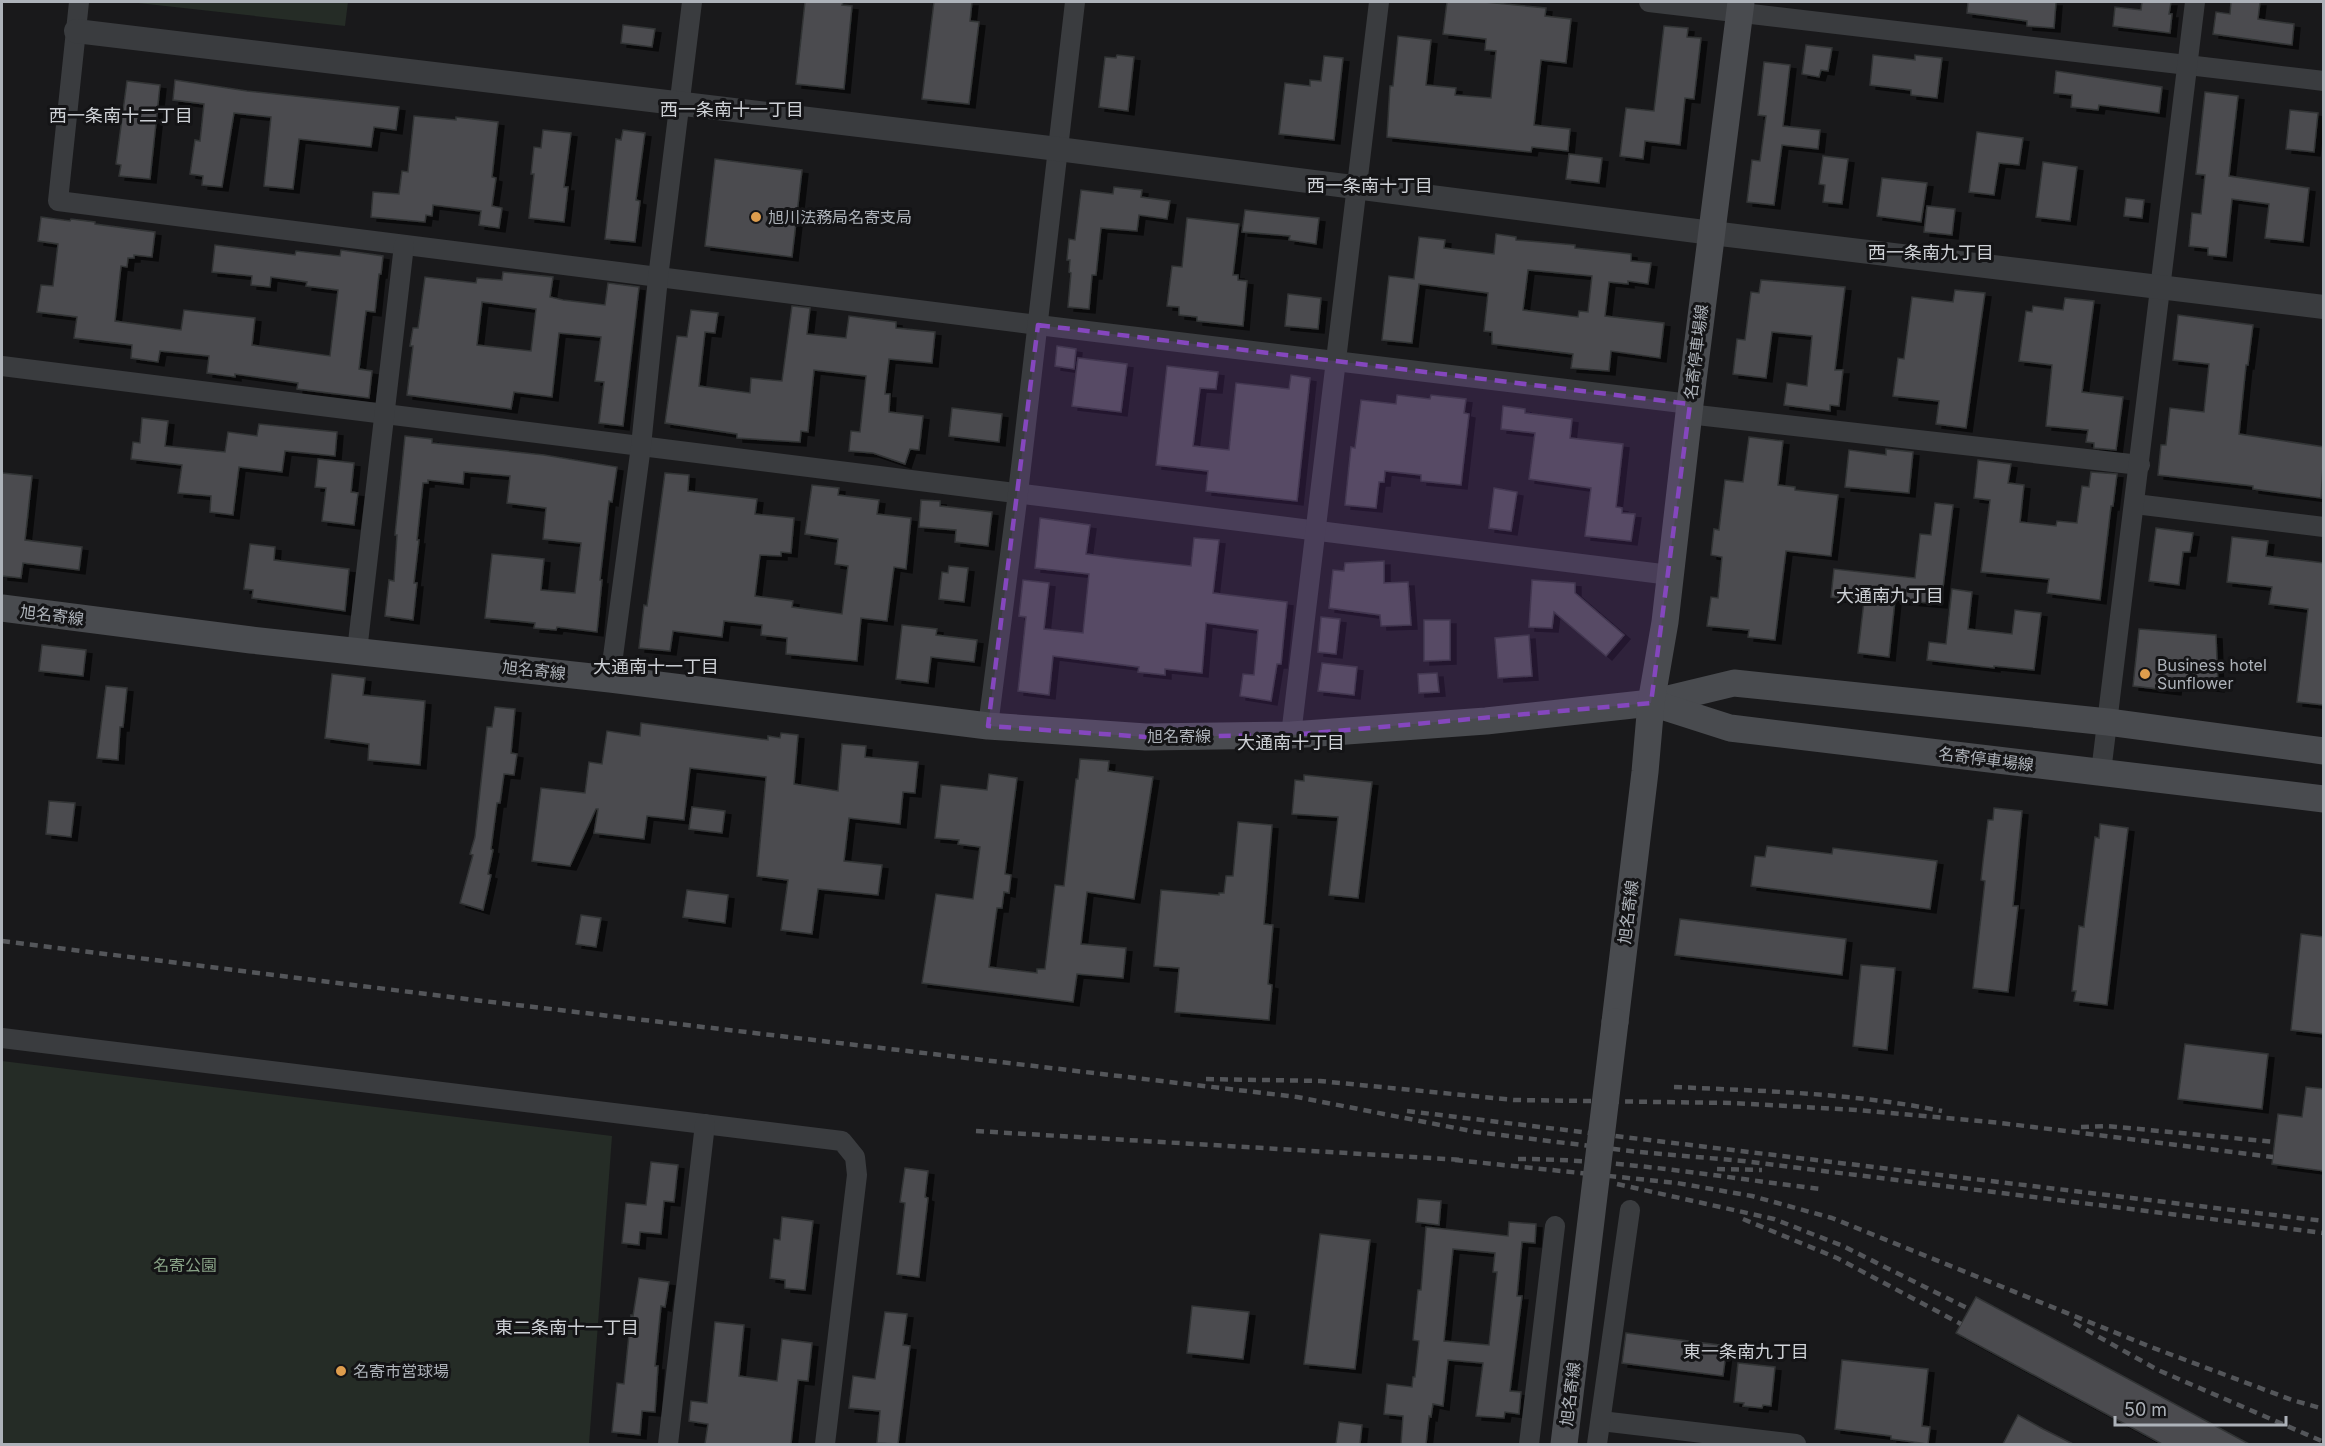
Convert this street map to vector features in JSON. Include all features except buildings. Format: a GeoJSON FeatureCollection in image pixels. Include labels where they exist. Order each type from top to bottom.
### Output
{"type":"FeatureCollection","features":[{"type":"Feature","properties":{"kind":"main road","name":"名寄停車場線"},"geometry":{"type":"LineString","coordinates":[[1741,7],[1670,575],[1651,703],[1730,728],[2324,799]]}},
{"type":"Feature","properties":{"kind":"main road","name":"旭名寄線"},"geometry":{"type":"LineString","coordinates":[[2,608],[357,651],[610,678],[988,726],[1146,736],[1291,735],[1486,721],[1651,703],[1645,772],[1564,1444]]}},
{"type":"Feature","properties":{"kind":"main road"},"geometry":{"type":"LineString","coordinates":[[1651,703],[1734,683],[2108,722],[2324,750]]}},
{"type":"Feature","properties":{"kind":"street"},"geometry":{"type":"LineString","coordinates":[[80,2],[58,201],[2139,465]]}},
{"type":"Feature","properties":{"kind":"street"},"geometry":{"type":"LineString","coordinates":[[610,678],[641,446],[658,278],[692,2]]}},
{"type":"Feature","properties":{"kind":"street"},"geometry":{"type":"LineString","coordinates":[[988,726],[1018,493],[1075,2]]}},
{"type":"Feature","properties":{"kind":"street"},"geometry":{"type":"LineString","coordinates":[[1291,735],[1379,2]]}},
{"type":"Feature","properties":{"kind":"street"},"geometry":{"type":"LineString","coordinates":[[1649,2],[1741,7],[2324,81]]}},
{"type":"Feature","properties":{"kind":"street"},"geometry":{"type":"LineString","coordinates":[[2102,772],[2195,2]]}},
{"type":"Feature","properties":{"kind":"street"},"geometry":{"type":"LineString","coordinates":[[76,31],[1058,149],[1712,233],[2324,307]]}},
{"type":"Feature","properties":{"kind":"street"},"geometry":{"type":"LineString","coordinates":[[357,651],[404,245]]}},
{"type":"Feature","properties":{"kind":"street"},"geometry":{"type":"LineString","coordinates":[[2,366],[1670,575]]}},
{"type":"Feature","properties":{"kind":"street"},"geometry":{"type":"LineString","coordinates":[[2135,504],[2324,527]]}},
{"type":"Feature","properties":{"kind":"street"},"geometry":{"type":"LineString","coordinates":[[2,1038],[842,1141],[855,1157],[857,1175],[825,1444]]}},
{"type":"Feature","properties":{"kind":"street"},"geometry":{"type":"LineString","coordinates":[[668,1444],[705,1124]]}},
{"type":"Feature","properties":{"kind":"street"},"geometry":{"type":"LineString","coordinates":[[1597,1444],[1630,1210]]}},
{"type":"Feature","properties":{"kind":"street"},"geometry":{"type":"LineString","coordinates":[[1528,1444],[1555,1226]]}},
{"type":"Feature","properties":{"kind":"street"},"geometry":{"type":"LineString","coordinates":[[1601,1421],[1796,1444]]}},
{"type":"Feature","properties":{"kind":"highlighted area"},"geometry":{"type":"Polygon","coordinates":[[[1038,325],[1690,404],[1651,703],[1291,735],[1146,737],[988,726],[1038,325]]]}},
{"type":"Feature","properties":{"kind":"green space"},"geometry":{"type":"Polygon","coordinates":[[[129,2],[348,2],[345,26],[129,2]]]}},
{"type":"Feature","properties":{"kind":"green space","name":"名寄公園"},"geometry":{"type":"Polygon","coordinates":[[[2,1061],[612,1136],[589,1444],[2,1444],[2,1061]]]}},
{"type":"Feature","properties":{"kind":"railway"},"geometry":{"type":"LineString","coordinates":[[2,941],[466,999],[1297,1097],[1476,1132],[1639,1152],[1743,1161],[2324,1233]]}},
{"type":"Feature","properties":{"kind":"railway"},"geometry":{"type":"LineString","coordinates":[[1206,1079],[1320,1081],[1514,1100],[1734,1103],[1856,1110],[2001,1123],[2273,1157]]}},
{"type":"Feature","properties":{"kind":"railway"},"geometry":{"type":"LineString","coordinates":[[1674,1087],[1876,1100],[1942,1111]]}},
{"type":"Feature","properties":{"kind":"railway"},"geometry":{"type":"LineString","coordinates":[[1407,1111],[2324,1221]]}},
{"type":"Feature","properties":{"kind":"railway"},"geometry":{"type":"LineString","coordinates":[[2081,1127],[2107,1126],[2275,1142]]}},
{"type":"Feature","properties":{"kind":"railway"},"geometry":{"type":"LineString","coordinates":[[976,1131],[1464,1160]]}},
{"type":"Feature","properties":{"kind":"railway"},"geometry":{"type":"LineString","coordinates":[[1518,1159],[1632,1165],[1820,1189]]}},
{"type":"Feature","properties":{"kind":"railway"},"geometry":{"type":"LineString","coordinates":[[1455,1160],[1677,1183],[1752,1196],[1832,1218],[2151,1347],[2292,1400],[2324,1409]]}},
{"type":"Feature","properties":{"kind":"railway"},"geometry":{"type":"LineString","coordinates":[[1717,1169],[1762,1170]]}},
{"type":"Feature","properties":{"kind":"railway"},"geometry":{"type":"LineString","coordinates":[[1617,1184],[1774,1219],[1843,1246],[1969,1309]]}},
{"type":"Feature","properties":{"kind":"railway"},"geometry":{"type":"LineString","coordinates":[[1743,1219],[1837,1258],[1961,1324]]}},
{"type":"Feature","properties":{"kind":"railway"},"geometry":{"type":"LineString","coordinates":[[2074,1323],[2158,1370],[2324,1442]]}},
{"type":"Feature","properties":{"kind":"place","name":"旭川法務局名寄支局"},"geometry":{"type":"Point","coordinates":[756,217]}},
{"type":"Feature","properties":{"kind":"place","name":"Business hotel Sunflower"},"geometry":{"type":"Point","coordinates":[2145,674]}},
{"type":"Feature","properties":{"kind":"place","name":"名寄市営球場"},"geometry":{"type":"Point","coordinates":[341,1371]}},
{"type":"Feature","properties":{"kind":"district","name":"西一条南十一丁目"},"geometry":{"type":"Point","coordinates":[732,110]}},
{"type":"Feature","properties":{"kind":"district","name":"西一条南十二丁目"},"geometry":{"type":"Point","coordinates":[121,116]}},
{"type":"Feature","properties":{"kind":"district","name":"西一条南十丁目"},"geometry":{"type":"Point","coordinates":[1370,186]}},
{"type":"Feature","properties":{"kind":"district","name":"西一条南九丁目"},"geometry":{"type":"Point","coordinates":[1931,253]}},
{"type":"Feature","properties":{"kind":"district","name":"大通南九丁目"},"geometry":{"type":"Point","coordinates":[1890,596]}},
{"type":"Feature","properties":{"kind":"district","name":"大通南十一丁目"},"geometry":{"type":"Point","coordinates":[656,667]}},
{"type":"Feature","properties":{"kind":"district","name":"大通南十丁目"},"geometry":{"type":"Point","coordinates":[1291,743]}},
{"type":"Feature","properties":{"kind":"district","name":"東二条南十一丁目"},"geometry":{"type":"Point","coordinates":[567,1328]}},
{"type":"Feature","properties":{"kind":"district","name":"東一条南九丁目"},"geometry":{"type":"Point","coordinates":[1746,1352]}}]}
